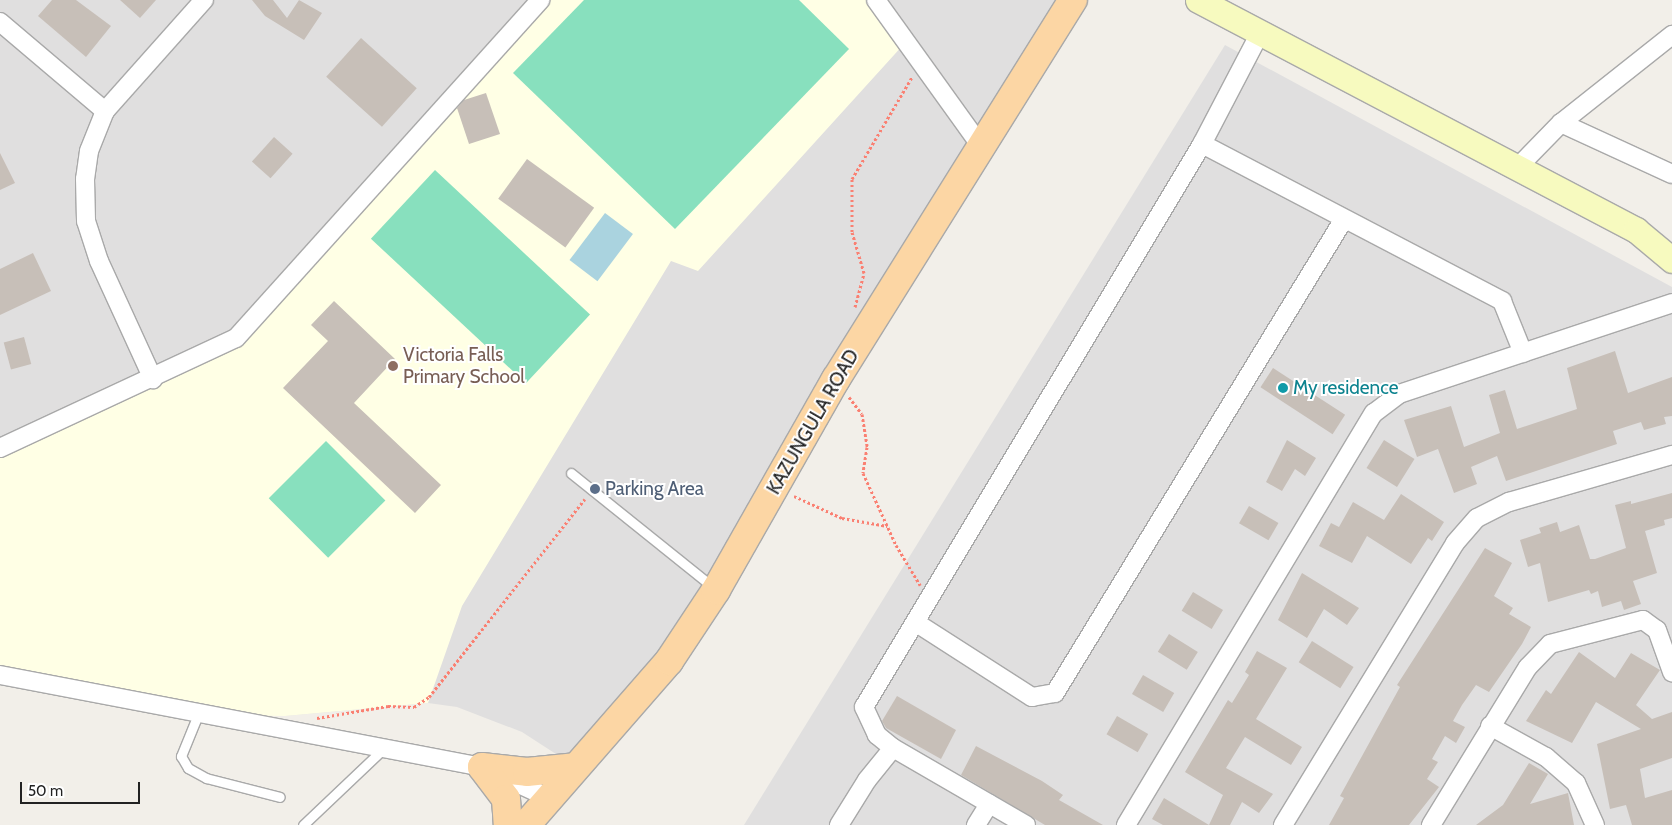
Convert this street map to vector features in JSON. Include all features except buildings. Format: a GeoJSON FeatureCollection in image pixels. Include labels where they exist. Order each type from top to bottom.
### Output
{"type":"FeatureCollection","features":[{"type":"Feature","properties":{"kind":"main road","name":"KAZUNGULA ROAD"},"geometry":{"type":"LineString","coordinates":[[526,825],[669,662],[716,590],[836,379],[982,149],[1073,0]]}},
{"type":"Feature","properties":{"kind":"main road"},"geometry":{"type":"LineString","coordinates":[[482,767],[527,772],[575,767]]}},
{"type":"Feature","properties":{"kind":"main road"},"geometry":{"type":"LineString","coordinates":[[482,767],[506,799],[508,825]]}},
{"type":"Feature","properties":{"kind":"street"},"geometry":{"type":"LineString","coordinates":[[153,379],[99,261],[86,221],[84,179],[89,151],[105,111],[204,0]]}},
{"type":"Feature","properties":{"kind":"street"},"geometry":{"type":"LineString","coordinates":[[0,448],[153,379],[223,345],[246,328],[540,0]]}},
{"type":"Feature","properties":{"kind":"street"},"geometry":{"type":"LineString","coordinates":[[876,0],[982,149]]}},
{"type":"Feature","properties":{"kind":"street"},"geometry":{"type":"LineString","coordinates":[[1198,0],[1261,31],[1636,230],[1672,260]]}},
{"type":"Feature","properties":{"kind":"street"},"geometry":{"type":"LineString","coordinates":[[0,22],[105,111]]}},
{"type":"Feature","properties":{"kind":"street"},"geometry":{"type":"LineString","coordinates":[[1026,825],[893,748],[877,735],[864,707],[1202,144],[1261,31]]}},
{"type":"Feature","properties":{"kind":"street"},"geometry":{"type":"LineString","coordinates":[[1518,167],[1561,123],[1672,35]]}},
{"type":"Feature","properties":{"kind":"street"},"geometry":{"type":"LineString","coordinates":[[1561,123],[1672,174]]}},
{"type":"Feature","properties":{"kind":"street"},"geometry":{"type":"LineString","coordinates":[[1202,144],[1502,301],[1523,353]]}},
{"type":"Feature","properties":{"kind":"street"},"geometry":{"type":"LineString","coordinates":[[915,622],[1032,697],[1055,693],[1344,219]]}},
{"type":"Feature","properties":{"kind":"street"},"geometry":{"type":"LineString","coordinates":[[1126,825],[1374,414],[1399,394],[1672,303]]}},
{"type":"Feature","properties":{"kind":"street"},"geometry":{"type":"LineString","coordinates":[[1283,825],[1455,543],[1477,518],[1508,502],[1672,454]]}},
{"type":"Feature","properties":{"kind":"street"},"geometry":{"type":"LineString","coordinates":[[1432,825],[1490,726],[1533,660],[1550,644],[1643,620],[1658,630],[1672,672]]}},
{"type":"Feature","properties":{"kind":"street"},"geometry":{"type":"LineString","coordinates":[[0,675],[285,727],[384,749],[482,767],[549,798]]}},
{"type":"Feature","properties":{"kind":"street"},"geometry":{"type":"LineString","coordinates":[[1490,726],[1546,757],[1576,783],[1595,825]]}},
{"type":"Feature","properties":{"kind":"street"},"geometry":{"type":"LineString","coordinates":[[839,825],[867,780],[893,748]]}},
{"type":"Feature","properties":{"kind":"street"},"geometry":{"type":"LineString","coordinates":[[976,825],[989,804]]}},
{"type":"Feature","properties":{"kind":"lane"},"geometry":{"type":"LineString","coordinates":[[571,473],[716,590]]}},
{"type":"Feature","properties":{"kind":"lane"},"geometry":{"type":"LineString","coordinates":[[199,712],[180,756],[188,768],[206,778],[280,797]]}},
{"type":"Feature","properties":{"kind":"lane"},"geometry":{"type":"LineString","coordinates":[[303,825],[384,749]]}},
{"type":"Feature","properties":{"kind":"path"},"geometry":{"type":"LineString","coordinates":[[853,313],[864,273],[852,232],[852,179],[920,64]]}},
{"type":"Feature","properties":{"kind":"path"},"geometry":{"type":"LineString","coordinates":[[836,379],[862,414],[867,447],[863,473],[888,526],[928,599]]}},
{"type":"Feature","properties":{"kind":"path"},"geometry":{"type":"LineString","coordinates":[[774,487],[842,518],[888,526]]}},
{"type":"Feature","properties":{"kind":"path"},"geometry":{"type":"LineString","coordinates":[[285,727],[388,706],[414,707],[429,697],[591,490]]}},
{"type":"Feature","properties":{"kind":"shaded area"},"geometry":{"type":"Polygon","coordinates":[[[0,0],[1073,0],[716,590],[576,767],[522,732],[457,707],[428,703],[285,716],[0,677],[0,0]]]}},
{"type":"Feature","properties":{"kind":"shaded area","name":"Victoria Falls Primary School"},"geometry":{"type":"Polygon","coordinates":[[[540,0],[876,0],[904,44],[698,271],[671,261],[462,606],[428,703],[285,716],[232,715],[0,677],[0,448],[223,345],[540,0]]]}},
{"type":"Feature","properties":{"kind":"shaded area"},"geometry":{"type":"Polygon","coordinates":[[[1225,45],[1672,287],[1672,825],[744,825],[1225,45]]]}},
{"type":"Feature","properties":{"kind":"green space"},"geometry":{"type":"Polygon","coordinates":[[[584,0],[799,0],[849,49],[675,229],[513,73],[584,0]]]}},
{"type":"Feature","properties":{"kind":"green space"},"geometry":{"type":"Polygon","coordinates":[[[435,170],[590,315],[526,383],[371,239],[435,170]]]}},
{"type":"Feature","properties":{"kind":"green space"},"geometry":{"type":"Polygon","coordinates":[[[326,441],[385,500],[328,558],[269,498],[326,441]]]}},
{"type":"Feature","properties":{"kind":"water"},"geometry":{"type":"Polygon","coordinates":[[[605,213],[633,234],[597,281],[569,260],[605,213]]]}},
{"type":"Feature","properties":{"kind":"place","name":"Victoria Falls Primary School"},"geometry":{"type":"Point","coordinates":[393,366]}},
{"type":"Feature","properties":{"kind":"place","name":"My residence"},"geometry":{"type":"Point","coordinates":[1283,388]}},
{"type":"Feature","properties":{"kind":"place","name":"Parking Area"},"geometry":{"type":"Point","coordinates":[595,489]}}]}
